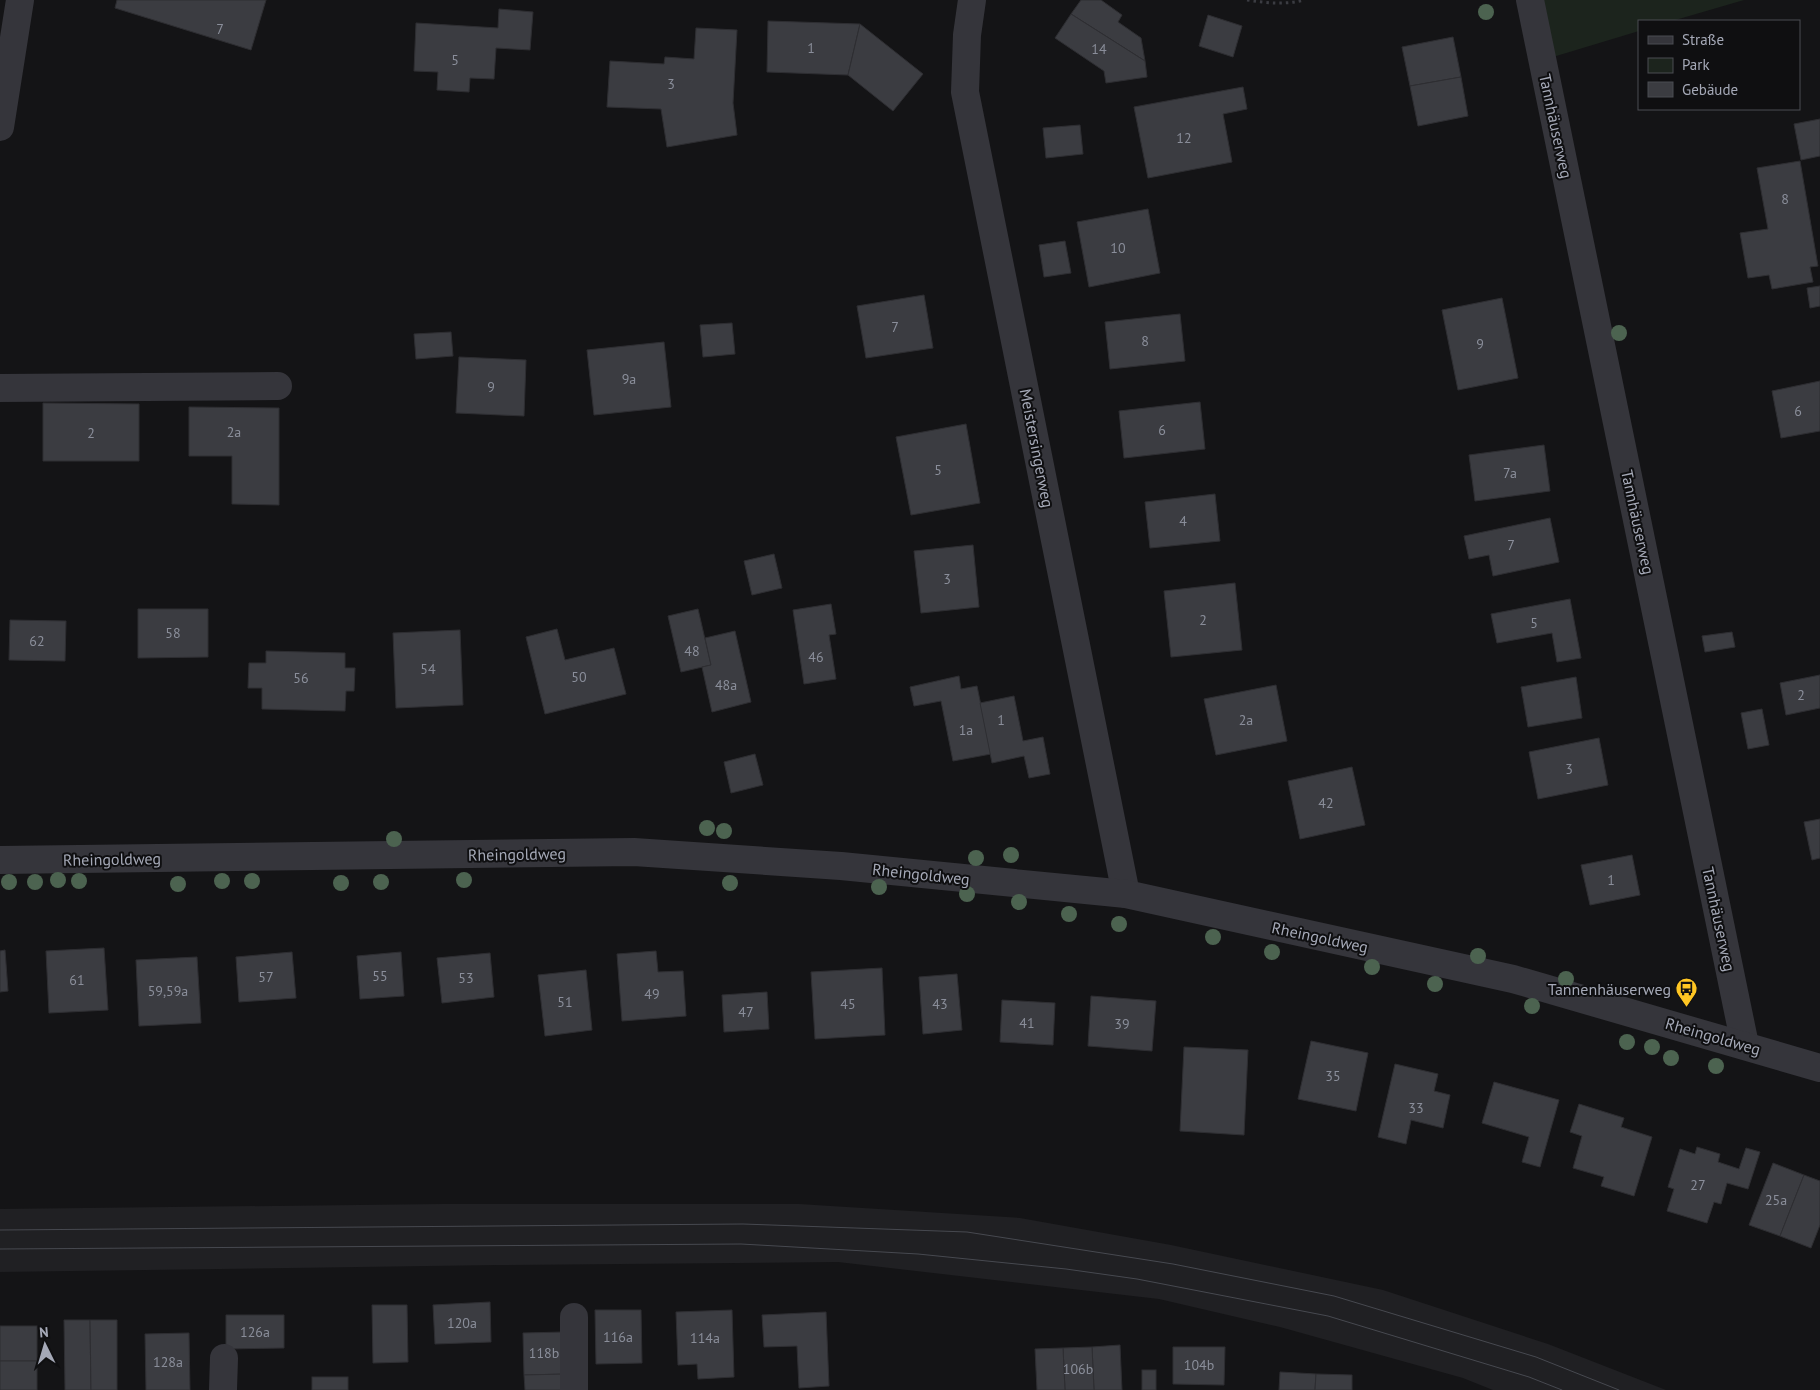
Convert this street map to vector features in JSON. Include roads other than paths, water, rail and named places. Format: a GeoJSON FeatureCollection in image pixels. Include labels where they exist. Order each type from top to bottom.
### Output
{"type":"FeatureCollection","features":[{"type":"Feature","properties":{"kind":"street"},"geometry":{"type":"LineString","coordinates":[[0,127],[20,0]]}},
{"type":"Feature","properties":{"kind":"street","name":"Meistersingerweg"},"geometry":{"type":"LineString","coordinates":[[972,0],[967,35],[965,92],[1126,894]]}},
{"type":"Feature","properties":{"kind":"street","name":"Tannhäuserweg"},"geometry":{"type":"LineString","coordinates":[[1530,0],[1745,1045]]}},
{"type":"Feature","properties":{"kind":"street"},"geometry":{"type":"LineString","coordinates":[[0,388],[278,386]]}},
{"type":"Feature","properties":{"kind":"street","name":"Rheingoldweg"},"geometry":{"type":"LineString","coordinates":[[0,860],[634,852],[841,866],[1126,894],[1513,979],[1820,1068]]}},
{"type":"Feature","properties":{"kind":"street"},"geometry":{"type":"LineString","coordinates":[[574,1317],[574,1390]]}},
{"type":"Feature","properties":{"kind":"street"},"geometry":{"type":"LineString","coordinates":[[223,1390],[224,1358]]}},
{"type":"Feature","properties":{"kind":"tram line"},"geometry":{"type":"LineString","coordinates":[[0,1230],[743,1224],[967,1232],[1173,1264],[1334,1296],[1536,1357],[1619,1390]]}},
{"type":"Feature","properties":{"kind":"tram line"},"geometry":{"type":"LineString","coordinates":[[0,1249],[741,1244],[918,1254],[1066,1269],[1137,1279],[1328,1316],[1529,1377],[1562,1390]]}},
{"type":"Feature","properties":{"kind":"place","name":"Tannenhäuserweg"},"geometry":{"type":"Point","coordinates":[1687,1008]}}]}
